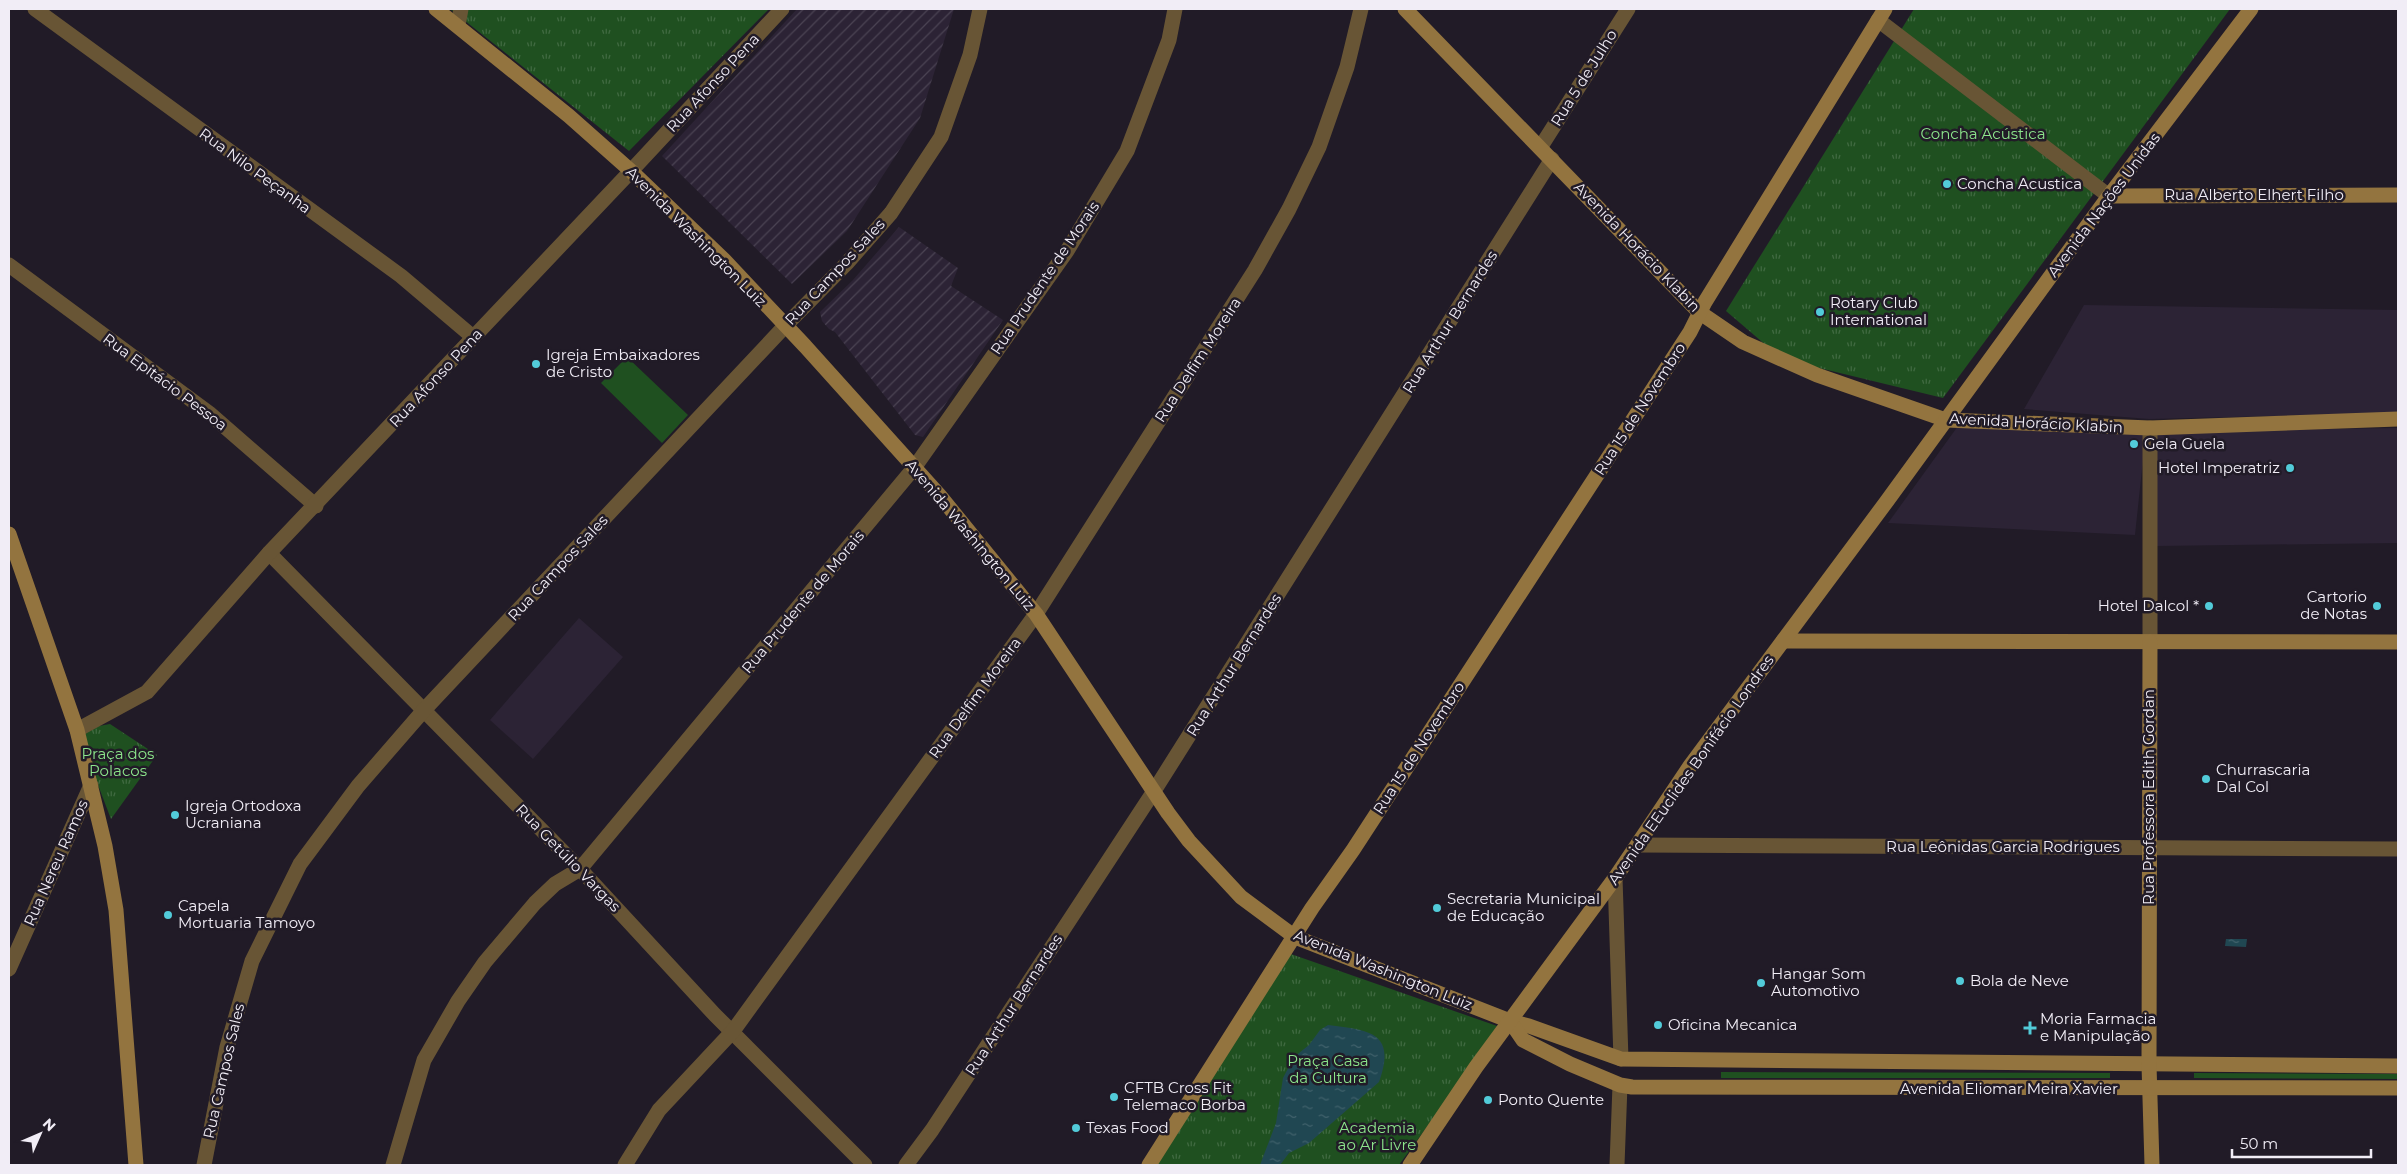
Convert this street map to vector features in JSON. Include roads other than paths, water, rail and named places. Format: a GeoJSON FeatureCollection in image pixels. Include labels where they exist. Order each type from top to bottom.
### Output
{"type":"FeatureCollection","features":[{"type":"Feature","properties":{"kind":"main road","name":"Avenida Washington Luiz"},"geometry":{"type":"LineString","coordinates":[[436,9],[458,25],[632,172],[724,260],[940,496],[1036,614],[1189,841],[1235,891],[1295,937],[1510,1021],[1621,1059]]}},
{"type":"Feature","properties":{"kind":"main road","name":"Avenida Horácio Klabin"},"geometry":{"type":"LineString","coordinates":[[1406,9],[1514,124],[1552,159],[1699,312],[1744,342],[1817,375],[1946,420],[2150,428],[2398,419]]}},
{"type":"Feature","properties":{"kind":"main road","name":"Avenida Nações Unidas"},"geometry":{"type":"LineString","coordinates":[[1958,402],[2109,196],[2251,9]]}},
{"type":"Feature","properties":{"kind":"main road"},"geometry":{"type":"LineString","coordinates":[[1699,312],[1882,14]]}},
{"type":"Feature","properties":{"kind":"main road","name":"Rua Alberto Elhert Filho"},"geometry":{"type":"LineString","coordinates":[[2109,196],[2398,195]]}},
{"type":"Feature","properties":{"kind":"main road","name":"Rua 15 de Novembro"},"geometry":{"type":"LineString","coordinates":[[1149,1165],[1295,937],[1690,332],[1699,312]]}},
{"type":"Feature","properties":{"kind":"main road","name":"Avenida EEuclides Bonifácio Londres"},"geometry":{"type":"LineString","coordinates":[[1410,1165],[1525,998],[1615,878],[1690,766],[1958,402]]}},
{"type":"Feature","properties":{"kind":"main road"},"geometry":{"type":"LineString","coordinates":[[9,534],[78,730],[91,785],[116,910],[136,1165]]}},
{"type":"Feature","properties":{"kind":"main road"},"geometry":{"type":"LineString","coordinates":[[1783,641],[2398,642]]}},
{"type":"Feature","properties":{"kind":"main road","name":"Rua Professora Edith Gordan"},"geometry":{"type":"LineString","coordinates":[[2150,642],[2149,1065],[2152,1165]]}},
{"type":"Feature","properties":{"kind":"main road"},"geometry":{"type":"LineString","coordinates":[[1510,1021],[1524,1040],[1570,1064],[1620,1085]]}},
{"type":"Feature","properties":{"kind":"main road","name":"Avenida Eliomar Meira Xavier"},"geometry":{"type":"LineString","coordinates":[[1621,1059],[2398,1066]]}},
{"type":"Feature","properties":{"kind":"main road","name":"Avenida Eliomar Meira Xavier"},"geometry":{"type":"LineString","coordinates":[[1620,1085],[1641,1088],[2398,1088]]}},
{"type":"Feature","properties":{"kind":"street","name":"Rua Nilo Peçanha"},"geometry":{"type":"LineString","coordinates":[[35,9],[401,276],[473,337]]}},
{"type":"Feature","properties":{"kind":"street"},"geometry":{"type":"LineString","coordinates":[[458,25],[460,9]]}},
{"type":"Feature","properties":{"kind":"street","name":"Rua Afonso Pena"},"geometry":{"type":"LineString","coordinates":[[78,730],[147,692],[269,553],[316,506],[473,337],[632,172],[782,9]]}},
{"type":"Feature","properties":{"kind":"street","name":"Rua Campos Sales"},"geometry":{"type":"LineString","coordinates":[[204,1165],[227,1046],[252,961],[300,864],[358,786],[424,710],[785,326],[847,263],[891,213],[941,137],[970,55],[980,9]]}},
{"type":"Feature","properties":{"kind":"street","name":"Rua Prudente de Morais"},"geometry":{"type":"LineString","coordinates":[[394,1165],[424,1060],[458,1001],[485,962],[535,903],[555,884],[580,869],[914,468],[1067,250],[1127,151],[1169,40],[1175,9]]}},
{"type":"Feature","properties":{"kind":"street","name":"Rua Delfim Moreira"},"geometry":{"type":"LineString","coordinates":[[625,1165],[659,1110],[733,1032],[1036,614],[1255,270],[1289,209],[1320,147],[1347,67],[1361,9]]}},
{"type":"Feature","properties":{"kind":"street","name":"Rua 5 de Julho"},"geometry":{"type":"LineString","coordinates":[[1540,148],[1628,9]]}},
{"type":"Feature","properties":{"kind":"street"},"geometry":{"type":"LineString","coordinates":[[1882,14],[2109,196]]}},
{"type":"Feature","properties":{"kind":"street","name":"Rua Arthur Bernardes"},"geometry":{"type":"LineString","coordinates":[[906,1165],[932,1130],[1154,791],[1552,159]]}},
{"type":"Feature","properties":{"kind":"street","name":"Rua Epitácio Pessoa"},"geometry":{"type":"LineString","coordinates":[[9,264],[209,413],[316,506]]}},
{"type":"Feature","properties":{"kind":"street","name":"Rua Professora Edith Gordan"},"geometry":{"type":"LineString","coordinates":[[2150,428],[2150,642]]}},
{"type":"Feature","properties":{"kind":"street","name":"Rua Getúlio Vargas"},"geometry":{"type":"LineString","coordinates":[[269,553],[580,869],[716,1015],[865,1165]]}},
{"type":"Feature","properties":{"kind":"street","name":"Rua Nereu Ramos"},"geometry":{"type":"LineString","coordinates":[[9,969],[91,785]]}},
{"type":"Feature","properties":{"kind":"street","name":"Rua Leônidas Garcia Rodrigues"},"geometry":{"type":"LineString","coordinates":[[1638,844],[2398,848]]}},
{"type":"Feature","properties":{"kind":"street"},"geometry":{"type":"LineString","coordinates":[[1615,878],[1621,1059]]}},
{"type":"Feature","properties":{"kind":"street"},"geometry":{"type":"LineString","coordinates":[[1617,1165],[1620,1085]]}},
{"type":"Feature","properties":{"kind":"water"},"geometry":{"type":"Polygon","coordinates":[[[2226,939],[2247,939],[2246,947],[2225,946],[2226,939]]]}},
{"type":"Feature","properties":{"kind":"water"},"geometry":{"type":"Polygon","coordinates":[[[1328,1025],[1367,1032],[1382,1043],[1384,1065],[1379,1082],[1309,1143],[1289,1153],[1280,1165],[1260,1165],[1276,1123],[1283,1078],[1294,1057],[1309,1045],[1320,1030],[1328,1025]]]}},
{"type":"Feature","properties":{"kind":"place","name":"Concha Acustica"},"geometry":{"type":"Point","coordinates":[1947,184]}},
{"type":"Feature","properties":{"kind":"place","name":"Rotary Club International"},"geometry":{"type":"Point","coordinates":[1820,312]}},
{"type":"Feature","properties":{"kind":"place","name":"Igreja Embaixadores de Cristo"},"geometry":{"type":"Point","coordinates":[536,364]}},
{"type":"Feature","properties":{"kind":"place","name":"Gela Guela"},"geometry":{"type":"Point","coordinates":[2134,444]}},
{"type":"Feature","properties":{"kind":"place","name":"Hotel Imperatriz"},"geometry":{"type":"Point","coordinates":[2290,468]}},
{"type":"Feature","properties":{"kind":"place","name":"Hotel Dalcol *"},"geometry":{"type":"Point","coordinates":[2209,606]}},
{"type":"Feature","properties":{"kind":"place","name":"Cartorio de Notas"},"geometry":{"type":"Point","coordinates":[2377,606]}},
{"type":"Feature","properties":{"kind":"place","name":"Churrascaria Dal Col"},"geometry":{"type":"Point","coordinates":[2206,779]}},
{"type":"Feature","properties":{"kind":"place","name":"Igreja Ortodoxa Ucraniana"},"geometry":{"type":"Point","coordinates":[175,815]}},
{"type":"Feature","properties":{"kind":"place","name":"Secretaria Municipal de Educação"},"geometry":{"type":"Point","coordinates":[1437,908]}},
{"type":"Feature","properties":{"kind":"place","name":"Capela Mortuaria Tamoyo"},"geometry":{"type":"Point","coordinates":[168,915]}},
{"type":"Feature","properties":{"kind":"place","name":"Bola de Neve"},"geometry":{"type":"Point","coordinates":[1960,981]}},
{"type":"Feature","properties":{"kind":"place","name":"Hangar Som Automotivo"},"geometry":{"type":"Point","coordinates":[1761,983]}},
{"type":"Feature","properties":{"kind":"place","name":"Oficina Mecanica"},"geometry":{"type":"Point","coordinates":[1658,1025]}},
{"type":"Feature","properties":{"kind":"place","name":"Moria Farmacia e Manipulação"},"geometry":{"type":"Point","coordinates":[2030,1028]}},
{"type":"Feature","properties":{"kind":"place","name":"CFTB Cross Fit Telemaco Borba"},"geometry":{"type":"Point","coordinates":[1114,1097]}},
{"type":"Feature","properties":{"kind":"place","name":"Ponto Quente"},"geometry":{"type":"Point","coordinates":[1488,1100]}},
{"type":"Feature","properties":{"kind":"place","name":"Texas Food"},"geometry":{"type":"Point","coordinates":[1076,1128]}},
{"type":"Feature","properties":{"kind":"park label","name":"Concha Acústica"},"geometry":{"type":"Point","coordinates":[1983,134]}},
{"type":"Feature","properties":{"kind":"park label","name":"Praça dos Polacos"},"geometry":{"type":"Point","coordinates":[118,762]}},
{"type":"Feature","properties":{"kind":"park label","name":"Praça Casa da Cultura"},"geometry":{"type":"Point","coordinates":[1328,1070]}},
{"type":"Feature","properties":{"kind":"park label","name":"Academia ao Ar Livre"},"geometry":{"type":"Point","coordinates":[1377,1136]}}]}
